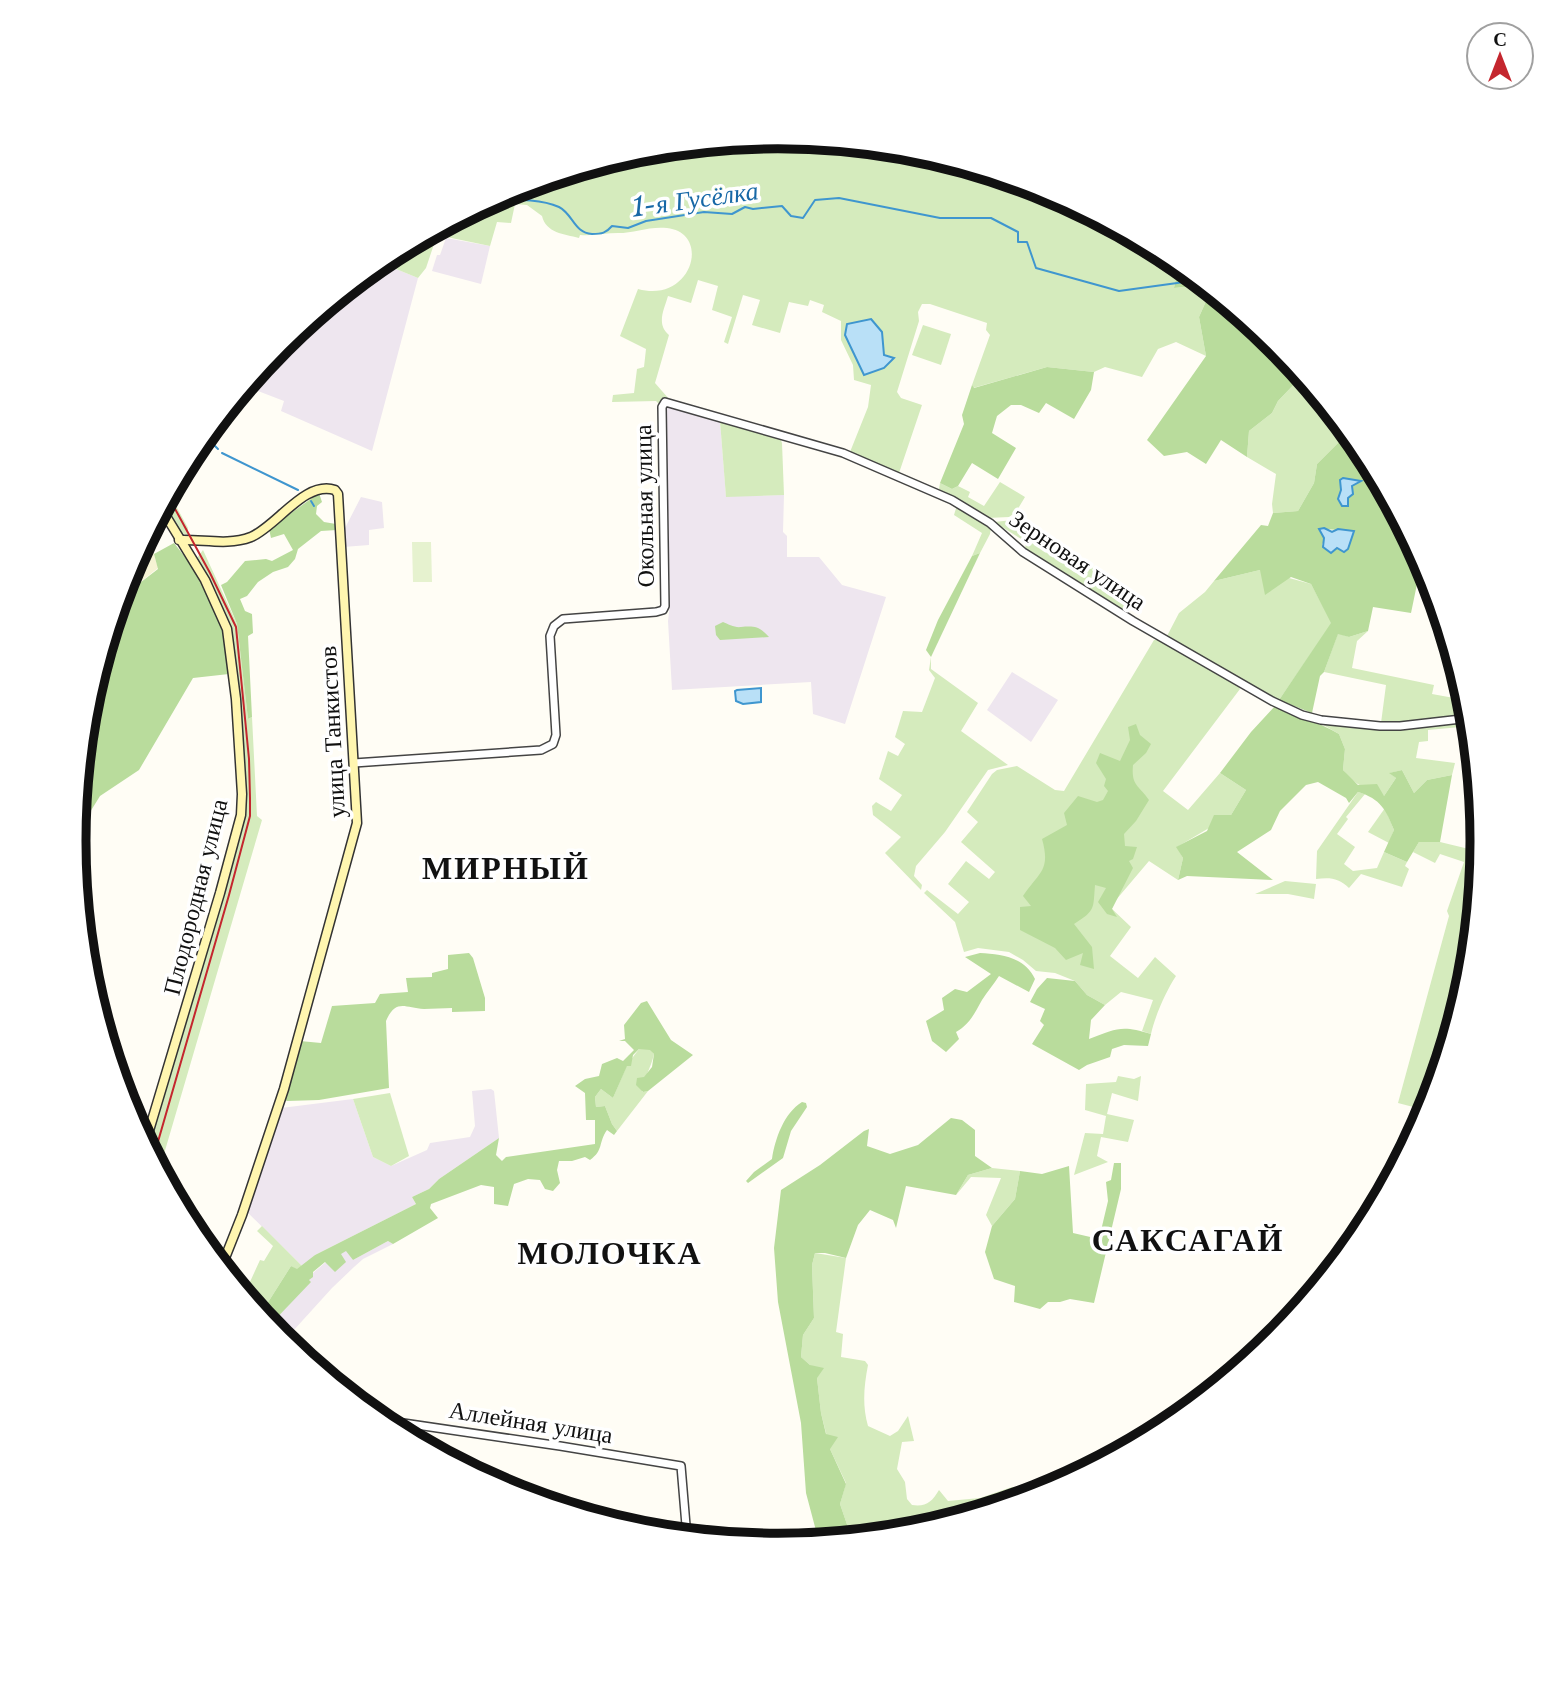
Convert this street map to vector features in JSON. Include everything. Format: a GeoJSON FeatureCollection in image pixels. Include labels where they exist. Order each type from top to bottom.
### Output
{"type":"FeatureCollection","features":[{"type":"Feature","properties":{"kind":"main road","name":"улица Танкистов"},"geometry":{"type":"LineString","coordinates":[[179,540],[221,543],[253,536],[305,495],[328,487],[335,490],[357,817],[284,1089],[242,1216],[225,1258]]}},
{"type":"Feature","properties":{"kind":"main road","name":"Плодородная улица"},"geometry":{"type":"LineString","coordinates":[[149,1130],[241,815],[242,794],[238,722],[227,629],[213,596],[166,517]]}},
{"type":"Feature","properties":{"kind":"main road"},"geometry":{"type":"LineString","coordinates":[[193,560],[195,549],[204,542]]}},
{"type":"Feature","properties":{"kind":"street","name":"Окольная улица"},"geometry":{"type":"LineString","coordinates":[[354,763],[541,750],[553,744],[556,735],[550,636],[554,626],[563,619],[663,610],[662,407],[665,402]]}},
{"type":"Feature","properties":{"kind":"street","name":"Зерновая улица"},"geometry":{"type":"LineString","coordinates":[[665,402],[843,453],[952,500],[990,523],[1023,552],[1133,621],[1301,715],[1321,720],[1380,726],[1459,719]]}},
{"type":"Feature","properties":{"kind":"street","name":"Аллейная улица"},"geometry":{"type":"LineString","coordinates":[[403,1423],[681,1466],[686,1528]]}},
{"type":"Feature","properties":{"kind":"shaded area"},"geometry":{"type":"Polygon","coordinates":[[[446,238],[490,246],[481,284],[432,271],[446,238]]]}},
{"type":"Feature","properties":{"kind":"shaded area"},"geometry":{"type":"Polygon","coordinates":[[[391,267],[418,278],[372,451],[281,411],[284,401],[258,391],[253,391],[258,385],[322,321],[391,267]]]}},
{"type":"Feature","properties":{"kind":"shaded area"},"geometry":{"type":"Polygon","coordinates":[[[666,405],[720,421],[726,496],[784,495],[783,532],[787,536],[787,557],[819,557],[842,585],[886,597],[845,724],[813,714],[811,682],[672,690],[668,621],[670,604],[666,405]]]}},
{"type":"Feature","properties":{"kind":"shaded area"},"geometry":{"type":"Polygon","coordinates":[[[361,497],[382,502],[384,528],[369,530],[369,545],[343,547],[342,534],[361,497]]]}},
{"type":"Feature","properties":{"kind":"shaded area"},"geometry":{"type":"Polygon","coordinates":[[[151,549],[158,568],[134,587],[151,549]]]}},
{"type":"Feature","properties":{"kind":"shaded area"},"geometry":{"type":"Polygon","coordinates":[[[1012,672],[1058,700],[1031,742],[987,710],[1012,672]]]}},
{"type":"Feature","properties":{"kind":"shaded area"},"geometry":{"type":"Polygon","coordinates":[[[472,1091],[494,1091],[499,1138],[439,1179],[429,1189],[412,1197],[416,1204],[315,1255],[303,1267],[246,1211],[281,1108],[353,1099],[373,1157],[391,1166],[427,1150],[430,1143],[470,1137],[475,1126],[472,1091]]]}},
{"type":"Feature","properties":{"kind":"shaded area"},"geometry":{"type":"Polygon","coordinates":[[[388,1241],[393,1244],[363,1259],[291,1333],[277,1318],[310,1282],[313,1273],[326,1262],[347,1250],[353,1260],[388,1241]]]}},
{"type":"Feature","properties":{"kind":"green space"},"geometry":{"type":"Polygon","coordinates":[[[778,149],[868,155],[957,173],[1001,186],[1043,202],[1124,242],[1176,276],[1174,288],[1191,286],[1207,299],[1199,317],[1206,356],[1176,342],[1158,349],[1142,377],[1105,367],[1094,372],[1047,367],[973,388],[990,335],[986,330],[987,323],[930,304],[922,304],[897,392],[901,398],[922,405],[899,473],[850,452],[868,407],[871,385],[854,380],[853,365],[841,340],[841,321],[822,312],[824,305],[810,300],[808,306],[789,302],[780,333],[752,325],[760,300],[743,295],[728,344],[724,342],[732,317],[712,310],[718,286],[698,280],[691,303],[668,296],[663,312],[663,326],[669,335],[655,383],[669,399],[659,404],[656,401],[612,402],[613,395],[634,393],[637,369],[644,367],[646,349],[620,336],[638,289],[657,291],[672,286],[683,278],[690,266],[692,253],[689,242],[681,233],[667,228],[580,235],[579,238],[562,234],[547,226],[542,216],[527,205],[515,204],[511,223],[497,222],[490,246],[443,236],[513,202],[555,186],[643,163],[688,155],[778,149]]]}},
{"type":"Feature","properties":{"kind":"green space"},"geometry":{"type":"Polygon","coordinates":[[[435,240],[426,268],[418,278],[391,267],[435,240]]]}},
{"type":"Feature","properties":{"kind":"green space"},"geometry":{"type":"Polygon","coordinates":[[[1176,276],[1191,286],[1174,288],[1176,276]]]}},
{"type":"Feature","properties":{"kind":"green space"},"geometry":{"type":"Polygon","coordinates":[[[1207,299],[1267,352],[1296,383],[1278,401],[1272,413],[1249,431],[1247,457],[1221,440],[1206,464],[1187,452],[1164,456],[1147,440],[1206,356],[1199,317],[1207,299]]]}},
{"type":"Feature","properties":{"kind":"green space"},"geometry":{"type":"Polygon","coordinates":[[[923,325],[951,334],[941,365],[912,355],[923,325]]]}},
{"type":"Feature","properties":{"kind":"green space"},"geometry":{"type":"Polygon","coordinates":[[[1047,367],[1094,372],[1091,390],[1074,419],[1046,403],[1039,413],[1021,405],[1011,405],[997,416],[992,433],[1016,448],[998,479],[972,463],[958,486],[952,489],[940,483],[964,424],[962,415],[972,385],[974,388],[1047,367]]]}},
{"type":"Feature","properties":{"kind":"green space"},"geometry":{"type":"Polygon","coordinates":[[[1296,383],[1340,438],[1317,464],[1314,483],[1298,511],[1273,513],[1276,474],[1247,457],[1249,431],[1272,413],[1278,401],[1296,383]]]}},
{"type":"Feature","properties":{"kind":"green space"},"geometry":{"type":"Polygon","coordinates":[[[720,421],[780,438],[784,495],[726,497],[720,421]]]}},
{"type":"Feature","properties":{"kind":"green space"},"geometry":{"type":"Polygon","coordinates":[[[1340,438],[1378,495],[1418,578],[1411,613],[1373,607],[1368,631],[1349,637],[1338,634],[1324,672],[1320,676],[1312,713],[1279,700],[1331,623],[1311,584],[1291,577],[1265,595],[1260,570],[1214,581],[1261,525],[1268,526],[1273,513],[1298,511],[1314,483],[1317,464],[1340,438]],[[1320,529],[1325,538],[1322,545],[1331,552],[1336,547],[1344,552],[1354,533],[1320,529]]]}},
{"type":"Feature","properties":{"kind":"green space"},"geometry":{"type":"Polygon","coordinates":[[[1000,482],[1025,497],[1016,512],[1009,517],[987,518],[939,489],[940,483],[952,489],[958,486],[970,492],[968,497],[984,506],[1000,482]]]}},
{"type":"Feature","properties":{"kind":"green space"},"geometry":{"type":"Polygon","coordinates":[[[319,493],[322,502],[317,506],[316,514],[324,522],[336,524],[337,530],[321,531],[298,549],[295,559],[288,567],[273,572],[258,582],[247,596],[240,599],[245,611],[252,614],[253,633],[248,636],[252,717],[248,719],[237,624],[221,585],[227,582],[245,561],[272,561],[293,550],[284,534],[271,538],[269,529],[319,493]]]}},
{"type":"Feature","properties":{"kind":"green space"},"geometry":{"type":"Polygon","coordinates":[[[174,502],[188,528],[188,535],[181,533],[170,511],[174,502]]]}},
{"type":"Feature","properties":{"kind":"green space"},"geometry":{"type":"Polygon","coordinates":[[[957,505],[991,527],[980,553],[972,556],[982,533],[954,515],[957,505]]]}},
{"type":"Feature","properties":{"kind":"green space"},"geometry":{"type":"Polygon","coordinates":[[[1013,520],[1128,589],[1127,613],[1025,550],[1026,542],[994,522],[1013,520]]]}},
{"type":"Feature","properties":{"kind":"green space"},"geometry":{"type":"Polygon","coordinates":[[[412,542],[431,542],[432,582],[413,582],[412,542]]]}},
{"type":"Feature","properties":{"kind":"green space"},"geometry":{"type":"Polygon","coordinates":[[[174,543],[196,571],[224,629],[229,674],[193,678],[139,770],[100,796],[87,818],[92,751],[109,662],[134,587],[158,569],[154,554],[174,543]]]}},
{"type":"Feature","properties":{"kind":"green space"},"geometry":{"type":"Polygon","coordinates":[[[203,550],[237,624],[248,719],[252,717],[257,816],[262,820],[163,1159],[151,1135],[245,810],[229,628],[197,558],[203,550]]]}},
{"type":"Feature","properties":{"kind":"green space"},"geometry":{"type":"Polygon","coordinates":[[[980,553],[931,657],[926,650],[938,620],[972,556],[980,553]]]}},
{"type":"Feature","properties":{"kind":"green space"},"geometry":{"type":"Polygon","coordinates":[[[1260,570],[1311,584],[1332,623],[1279,700],[1167,636],[1179,613],[1214,581],[1260,570]]]}},
{"type":"Feature","properties":{"kind":"green space"},"geometry":{"type":"Polygon","coordinates":[[[723,622],[736,627],[756,628],[769,637],[720,640],[715,626],[723,622]]]}},
{"type":"Feature","properties":{"kind":"green space"},"geometry":{"type":"Polygon","coordinates":[[[1368,631],[1357,641],[1352,668],[1434,685],[1432,694],[1455,698],[1458,715],[1402,723],[1381,723],[1386,685],[1324,672],[1338,633],[1349,637],[1368,631]]]}},
{"type":"Feature","properties":{"kind":"green space"},"geometry":{"type":"Polygon","coordinates":[[[1154,640],[1161,640],[1236,681],[1240,689],[1163,791],[1188,810],[1220,773],[1246,790],[1231,815],[1177,847],[1183,858],[1178,880],[1149,861],[1110,907],[1131,927],[1110,956],[1138,978],[1155,957],[1176,976],[1161,1004],[1151,1034],[1142,1031],[1153,1000],[1121,992],[1105,1005],[1087,995],[1075,981],[1055,973],[1036,971],[1009,952],[978,948],[964,952],[955,922],[924,893],[927,890],[958,914],[969,902],[948,884],[966,861],[989,879],[995,872],[961,842],[978,822],[967,812],[992,774],[997,770],[1017,766],[1055,790],[1064,791],[1154,640]]]}},
{"type":"Feature","properties":{"kind":"green space"},"geometry":{"type":"Polygon","coordinates":[[[931,657],[931,669],[978,703],[961,731],[1008,765],[988,770],[945,832],[916,866],[914,876],[922,885],[921,890],[885,853],[901,837],[873,815],[872,806],[876,802],[891,811],[902,795],[879,779],[888,751],[898,756],[905,744],[895,737],[903,711],[922,712],[935,678],[929,670],[931,657]]]}},
{"type":"Feature","properties":{"kind":"green space"},"geometry":{"type":"Polygon","coordinates":[[[1275,706],[1339,734],[1345,749],[1343,770],[1358,785],[1377,784],[1384,796],[1396,778],[1389,773],[1402,770],[1414,793],[1427,780],[1452,775],[1440,842],[1419,842],[1407,862],[1384,852],[1394,830],[1382,806],[1358,792],[1349,803],[1346,798],[1318,782],[1306,785],[1280,811],[1271,830],[1237,852],[1273,880],[1187,876],[1178,880],[1183,858],[1176,847],[1207,831],[1214,815],[1231,815],[1246,790],[1220,773],[1275,706]]]}},
{"type":"Feature","properties":{"kind":"green space"},"geometry":{"type":"Polygon","coordinates":[[[1459,722],[1460,727],[1428,730],[1428,741],[1419,742],[1416,758],[1455,763],[1452,775],[1427,780],[1414,793],[1402,770],[1390,773],[1396,778],[1384,796],[1361,786],[1347,775],[1343,770],[1345,749],[1339,734],[1320,723],[1380,729],[1459,722]]]}},
{"type":"Feature","properties":{"kind":"green space"},"geometry":{"type":"Polygon","coordinates":[[[1136,724],[1140,735],[1151,744],[1133,765],[1136,785],[1149,800],[1124,834],[1125,846],[1137,847],[1133,859],[1129,861],[1133,868],[1112,909],[1117,917],[1107,914],[1098,902],[1106,888],[1095,885],[1092,908],[1074,924],[1092,947],[1094,969],[1080,965],[1083,953],[1066,960],[1055,948],[1020,930],[1020,907],[1031,906],[1023,896],[1044,865],[1042,839],[1067,825],[1064,813],[1078,796],[1097,802],[1103,800],[1108,791],[1104,786],[1106,779],[1096,763],[1100,753],[1120,761],[1130,740],[1128,727],[1136,724]]]}},
{"type":"Feature","properties":{"kind":"green space"},"geometry":{"type":"Polygon","coordinates":[[[1358,792],[1365,794],[1346,817],[1348,819],[1337,834],[1355,847],[1344,864],[1353,871],[1377,868],[1384,852],[1407,862],[1405,866],[1409,869],[1402,887],[1361,874],[1349,888],[1334,879],[1316,879],[1317,851],[1358,792]]]}},
{"type":"Feature","properties":{"kind":"green space"},"geometry":{"type":"Polygon","coordinates":[[[1385,808],[1394,830],[1389,843],[1368,832],[1385,808]]]}},
{"type":"Feature","properties":{"kind":"green space"},"geometry":{"type":"Polygon","coordinates":[[[1419,842],[1440,842],[1469,849],[1470,844],[1469,887],[1457,977],[1434,1064],[1417,1108],[1398,1103],[1449,916],[1447,911],[1464,862],[1440,854],[1435,863],[1413,852],[1419,842]]]}},
{"type":"Feature","properties":{"kind":"green space"},"geometry":{"type":"Polygon","coordinates":[[[1285,881],[1316,884],[1314,899],[1288,894],[1255,894],[1285,881]]]}},
{"type":"Feature","properties":{"kind":"green space"},"geometry":{"type":"Polygon","coordinates":[[[469,953],[485,998],[485,1011],[452,1012],[452,1008],[424,1009],[402,1006],[393,1009],[386,1021],[389,1088],[319,1100],[283,1099],[300,1041],[321,1043],[332,1006],[375,1003],[380,994],[408,992],[406,978],[432,977],[432,973],[448,969],[448,955],[469,953]]]}},
{"type":"Feature","properties":{"kind":"green space"},"geometry":{"type":"Polygon","coordinates":[[[980,953],[1019,961],[1035,979],[1029,992],[999,976],[965,1026],[956,1032],[959,1039],[946,1052],[932,1041],[926,1021],[944,1010],[942,998],[955,989],[967,992],[991,974],[965,957],[980,953]]]}},
{"type":"Feature","properties":{"kind":"green space"},"geometry":{"type":"Polygon","coordinates":[[[1047,978],[1075,981],[1087,995],[1105,1005],[1091,1020],[1089,1039],[1113,1030],[1133,1029],[1151,1034],[1148,1046],[1124,1045],[1112,1049],[1110,1057],[1079,1070],[1032,1044],[1044,1025],[1040,1021],[1045,1009],[1030,1002],[1047,978]]]}},
{"type":"Feature","properties":{"kind":"green space"},"geometry":{"type":"Polygon","coordinates":[[[647,1001],[671,1040],[693,1055],[648,1091],[643,1092],[636,1085],[637,1078],[644,1077],[652,1067],[654,1054],[650,1050],[639,1049],[633,1055],[631,1066],[627,1066],[613,1098],[601,1089],[595,1097],[596,1107],[605,1106],[617,1131],[614,1135],[607,1130],[599,1150],[590,1160],[585,1157],[559,1161],[557,1170],[560,1183],[553,1191],[545,1189],[540,1180],[528,1179],[514,1184],[508,1206],[494,1204],[494,1187],[481,1185],[431,1204],[430,1208],[438,1218],[393,1244],[388,1241],[353,1260],[346,1251],[341,1254],[346,1262],[335,1272],[325,1262],[313,1272],[313,1277],[309,1280],[311,1282],[277,1318],[266,1306],[291,1266],[297,1269],[315,1255],[416,1204],[412,1197],[429,1189],[439,1179],[499,1138],[496,1155],[502,1161],[506,1157],[595,1144],[595,1120],[586,1120],[585,1093],[575,1086],[585,1079],[599,1076],[602,1064],[617,1058],[623,1061],[634,1050],[625,1041],[619,1041],[625,1039],[624,1025],[641,1003],[647,1001]]]}},
{"type":"Feature","properties":{"kind":"green space"},"geometry":{"type":"Polygon","coordinates":[[[639,1049],[650,1049],[654,1054],[642,1092],[648,1091],[617,1131],[605,1106],[596,1107],[595,1097],[601,1089],[613,1098],[627,1065],[639,1049]]]}},
{"type":"Feature","properties":{"kind":"green space"},"geometry":{"type":"Polygon","coordinates":[[[1118,1076],[1134,1079],[1141,1076],[1138,1101],[1112,1093],[1107,1114],[1134,1120],[1128,1142],[1101,1137],[1097,1156],[1108,1162],[1074,1175],[1085,1133],[1103,1134],[1106,1116],[1085,1110],[1086,1084],[1116,1082],[1118,1076]]]}},
{"type":"Feature","properties":{"kind":"green space"},"geometry":{"type":"Polygon","coordinates":[[[390,1093],[409,1156],[391,1166],[373,1157],[353,1099],[390,1093]]]}},
{"type":"Feature","properties":{"kind":"green space"},"geometry":{"type":"Polygon","coordinates":[[[802,1102],[806,1103],[807,1107],[791,1131],[783,1158],[748,1183],[746,1181],[754,1172],[772,1159],[781,1127],[790,1113],[802,1102]]]}},
{"type":"Feature","properties":{"kind":"green space"},"geometry":{"type":"Polygon","coordinates":[[[951,1118],[962,1120],[975,1130],[975,1156],[992,1168],[968,1175],[956,1195],[906,1186],[896,1228],[893,1220],[870,1210],[858,1225],[846,1258],[815,1253],[812,1265],[814,1318],[803,1335],[801,1357],[810,1365],[824,1368],[817,1378],[821,1413],[826,1434],[838,1437],[830,1449],[846,1484],[840,1504],[849,1530],[816,1532],[806,1493],[801,1423],[778,1302],[774,1248],[781,1190],[869,1129],[867,1146],[890,1154],[918,1145],[951,1118]]]}},
{"type":"Feature","properties":{"kind":"green space"},"geometry":{"type":"Polygon","coordinates":[[[1114,1163],[1121,1163],[1121,1189],[1094,1303],[1070,1299],[1048,1302],[1040,1309],[1014,1302],[1015,1286],[994,1279],[985,1252],[992,1226],[1015,1199],[1020,1171],[1042,1174],[1069,1166],[1073,1233],[1099,1239],[1108,1201],[1106,1182],[1111,1180],[1114,1163]]]}},
{"type":"Feature","properties":{"kind":"green space"},"geometry":{"type":"Polygon","coordinates":[[[992,1168],[1020,1171],[1015,1199],[992,1226],[986,1215],[1001,1178],[971,1177],[956,1195],[968,1175],[992,1168]]]}},
{"type":"Feature","properties":{"kind":"green space"},"geometry":{"type":"Polygon","coordinates":[[[262,1226],[302,1266],[297,1270],[291,1266],[266,1306],[248,1286],[260,1260],[264,1261],[273,1246],[257,1231],[262,1226]]]}},
{"type":"Feature","properties":{"kind":"green space"},"geometry":{"type":"Polygon","coordinates":[[[815,1253],[846,1258],[836,1332],[843,1334],[841,1357],[865,1361],[868,1365],[864,1396],[868,1426],[890,1436],[898,1431],[908,1416],[914,1441],[902,1442],[897,1469],[905,1482],[907,1499],[912,1505],[931,1501],[939,1490],[948,1501],[980,1498],[1012,1487],[1017,1488],[1016,1491],[957,1510],[849,1530],[840,1504],[846,1483],[830,1449],[821,1413],[817,1378],[810,1365],[801,1357],[803,1335],[814,1318],[812,1265],[815,1253]]]}},
{"type":"Feature","properties":{"kind":"water"},"geometry":{"type":"Polygon","coordinates":[[[871,319],[882,332],[884,355],[894,358],[884,368],[864,375],[845,335],[847,324],[871,319]]]}},
{"type":"Feature","properties":{"kind":"water"},"geometry":{"type":"Polygon","coordinates":[[[1343,478],[1361,481],[1352,486],[1353,494],[1348,498],[1348,506],[1342,506],[1338,499],[1340,480],[1343,478]]]}},
{"type":"Feature","properties":{"kind":"water"},"geometry":{"type":"Polygon","coordinates":[[[1319,529],[1332,532],[1338,529],[1354,531],[1348,549],[1344,552],[1337,548],[1331,553],[1323,547],[1324,538],[1319,529]]]}},
{"type":"Feature","properties":{"kind":"water"},"geometry":{"type":"Polygon","coordinates":[[[761,688],[761,702],[743,704],[736,701],[735,691],[761,688]]]}},
{"type":"Feature","properties":{"kind":"waterway","name":"1-я Гусёлка"},"geometry":{"type":"LineString","coordinates":[[518,200],[543,202],[559,207],[577,227],[592,234],[604,233],[612,226],[628,228],[646,221],[704,212],[732,214],[745,207],[753,209],[782,206],[791,216],[803,218],[815,200],[839,198],[940,218],[991,218],[1018,232],[1018,242],[1027,242],[1036,268],[1119,291],[1185,282]]}},
{"type":"Feature","properties":{"kind":"waterway"},"geometry":{"type":"LineString","coordinates":[[212,443],[218,449]]}},
{"type":"Feature","properties":{"kind":"waterway"},"geometry":{"type":"LineString","coordinates":[[222,453],[298,490]]}},
{"type":"Feature","properties":{"kind":"waterway"},"geometry":{"type":"LineString","coordinates":[[311,501],[314,506]]}},
{"type":"Feature","properties":{"kind":"tram line"},"geometry":{"type":"LineString","coordinates":[[156,1147],[250,816],[249,759],[236,627],[173,505]]}},
{"type":"Feature","properties":{"kind":"district","name":"МИРНЫЙ"},"geometry":{"type":"Point","coordinates":[506,868]}},
{"type":"Feature","properties":{"kind":"district","name":"САКСАГАЙ"},"geometry":{"type":"Point","coordinates":[1188,1240]}},
{"type":"Feature","properties":{"kind":"district","name":"МОЛОЧКА"},"geometry":{"type":"Point","coordinates":[610,1253]}}]}
